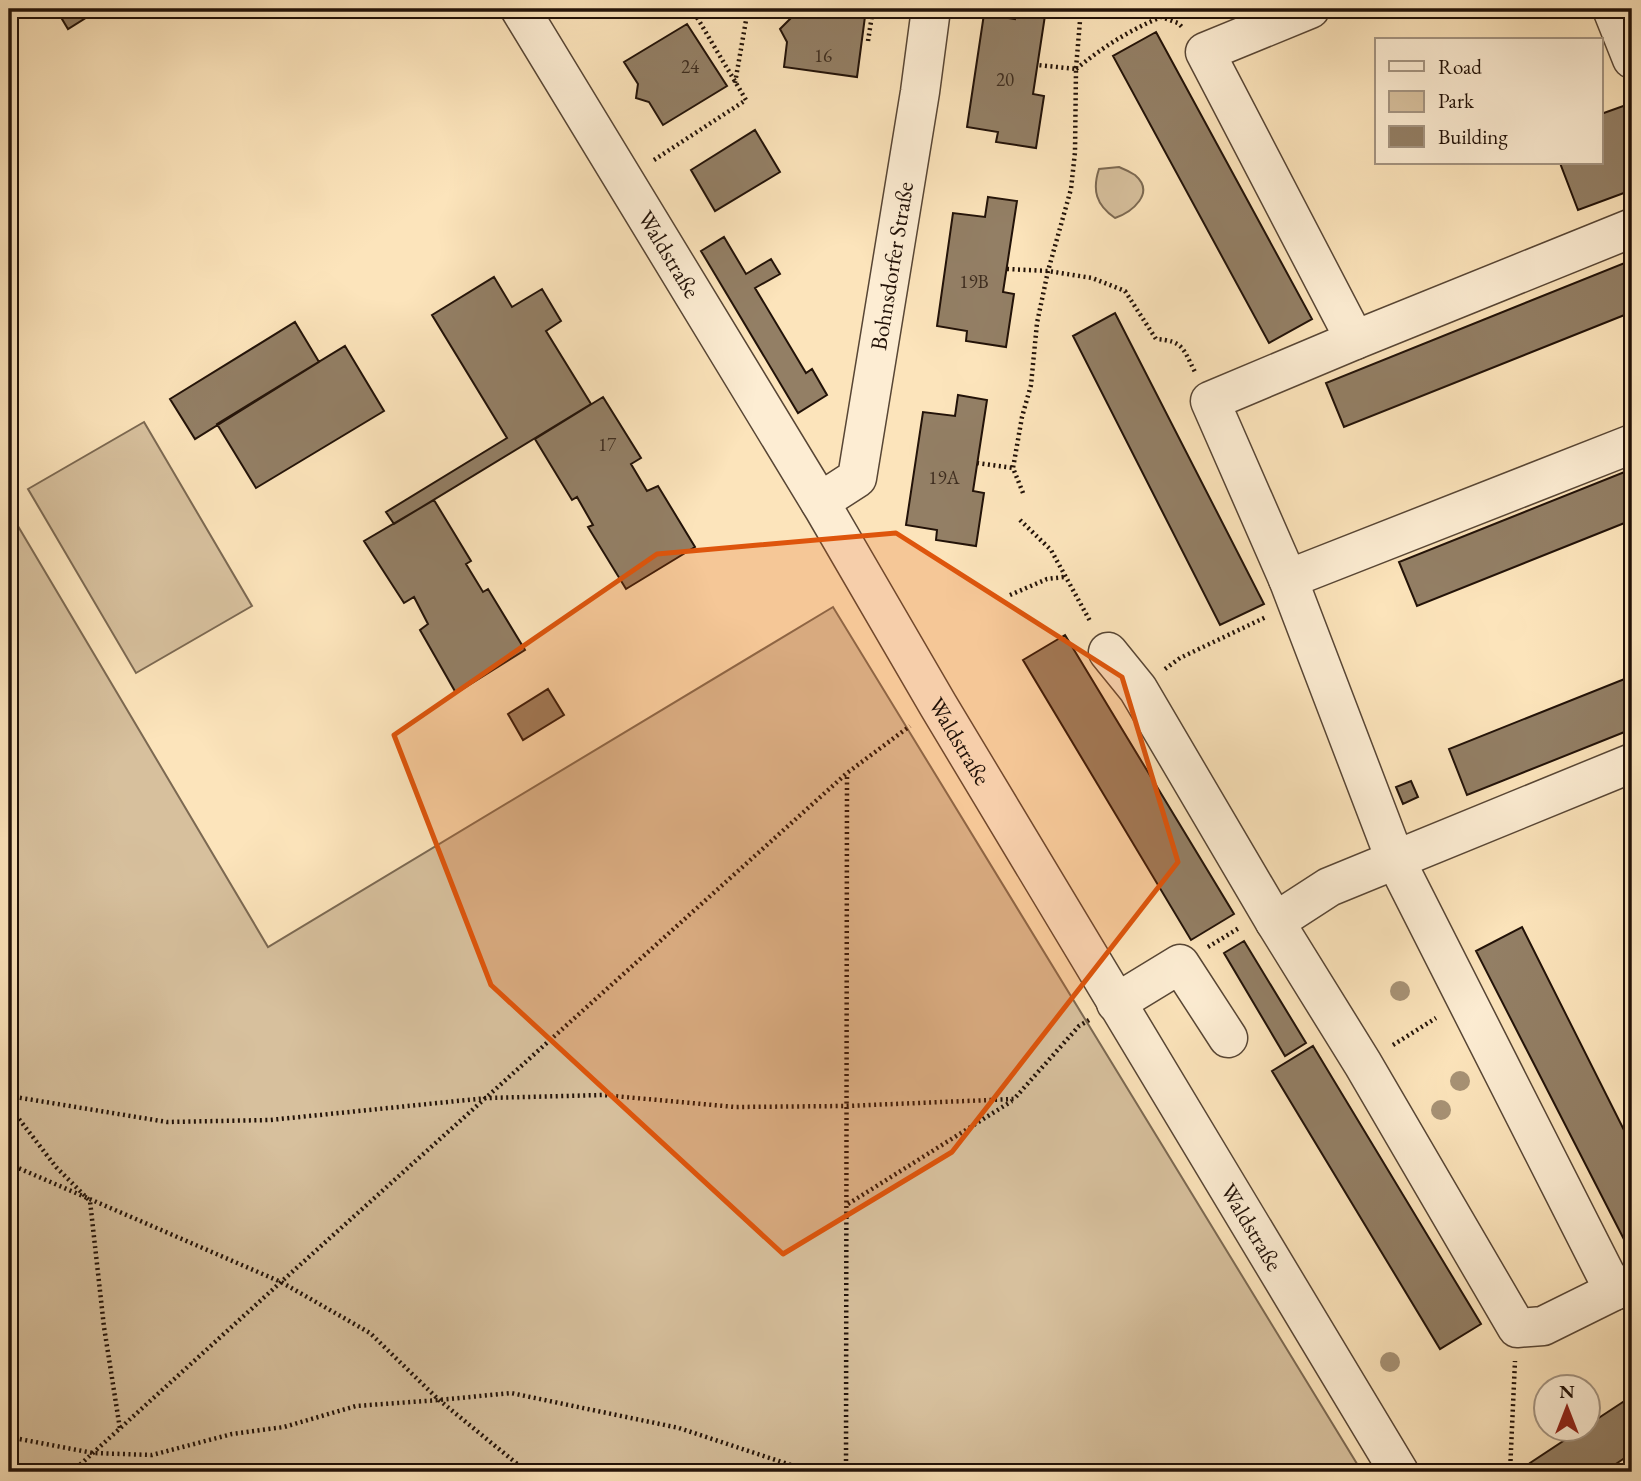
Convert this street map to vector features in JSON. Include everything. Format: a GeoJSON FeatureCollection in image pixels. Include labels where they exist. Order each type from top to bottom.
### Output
{"type":"FeatureCollection","features":[{"type":"Feature","properties":{"kind":"street","name":"Waldstraße"},"geometry":{"type":"LineString","coordinates":[[520,9],[820,502],[938,705],[1399,1472]]}},
{"type":"Feature","properties":{"kind":"street","name":"Bohnsdorfer Straße"},"geometry":{"type":"LineString","coordinates":[[820,502],[857,478],[931,9]]}},
{"type":"Feature","properties":{"kind":"street"},"geometry":{"type":"LineString","coordinates":[[1310,9],[1205,52],[1355,340]]}},
{"type":"Feature","properties":{"kind":"street"},"geometry":{"type":"LineString","coordinates":[[1612,9],[1632,59]]}},
{"type":"Feature","properties":{"kind":"street"},"geometry":{"type":"LineString","coordinates":[[1108,652],[1138,689],[1271,916],[1363,1064],[1517,1328],[1543,1326],[1623,1286],[1465,999],[1395,859],[1292,591],[1210,401],[1632,228]]}},
{"type":"Feature","properties":{"kind":"street"},"geometry":{"type":"LineString","coordinates":[[1292,591],[1632,444]]}},
{"type":"Feature","properties":{"kind":"street"},"geometry":{"type":"LineString","coordinates":[[1271,916],[1329,887],[1395,859],[1629,773]]}},
{"type":"Feature","properties":{"kind":"street"},"geometry":{"type":"LineString","coordinates":[[1116,1003],[1180,964],[1228,1038]]}},
{"type":"Feature","properties":{"kind":"path"},"geometry":{"type":"LineString","coordinates":[[624,180],[746,100],[692,9]]}},
{"type":"Feature","properties":{"kind":"path"},"geometry":{"type":"LineString","coordinates":[[735,83],[748,9]]}},
{"type":"Feature","properties":{"kind":"path"},"geometry":{"type":"LineString","coordinates":[[869,41],[873,9]]}},
{"type":"Feature","properties":{"kind":"path"},"geometry":{"type":"LineString","coordinates":[[1023,493],[1013,468],[1031,385],[1037,323],[1048,271],[1071,189],[1081,9]]}},
{"type":"Feature","properties":{"kind":"path"},"geometry":{"type":"LineString","coordinates":[[1038,65],[1076,69],[1104,46],[1161,17],[1178,23],[1205,52]]}},
{"type":"Feature","properties":{"kind":"path"},"geometry":{"type":"LineString","coordinates":[[1007,269],[1048,271],[1092,278],[1125,291],[1156,339],[1170,340],[1181,345],[1210,401]]}},
{"type":"Feature","properties":{"kind":"path"},"geometry":{"type":"LineString","coordinates":[[977,463],[1013,468]]}},
{"type":"Feature","properties":{"kind":"path"},"geometry":{"type":"LineString","coordinates":[[1020,520],[1051,550],[1108,652]]}},
{"type":"Feature","properties":{"kind":"path"},"geometry":{"type":"LineString","coordinates":[[1010,595],[1046,579],[1064,577]]}},
{"type":"Feature","properties":{"kind":"path"},"geometry":{"type":"LineString","coordinates":[[1138,689],[1180,658],[1292,591]]}},
{"type":"Feature","properties":{"kind":"path"},"geometry":{"type":"LineString","coordinates":[[72,1472],[848,773],[938,705]]}},
{"type":"Feature","properties":{"kind":"path"},"geometry":{"type":"LineString","coordinates":[[846,1472],[848,773]]}},
{"type":"Feature","properties":{"kind":"path"},"geometry":{"type":"LineString","coordinates":[[1180,964],[1271,916]]}},
{"type":"Feature","properties":{"kind":"path"},"geometry":{"type":"LineString","coordinates":[[1363,1064],[1465,999]]}},
{"type":"Feature","properties":{"kind":"path"},"geometry":{"type":"LineString","coordinates":[[847,1205],[1014,1099],[1079,1026],[1116,1003]]}},
{"type":"Feature","properties":{"kind":"path"},"geometry":{"type":"LineString","coordinates":[[9,1096],[167,1122],[270,1120],[487,1098],[603,1095],[735,1107],[846,1106],[1014,1099]]}},
{"type":"Feature","properties":{"kind":"path"},"geometry":{"type":"LineString","coordinates":[[9,1106],[56,1167],[90,1201],[104,1327],[120,1429]]}},
{"type":"Feature","properties":{"kind":"path"},"geometry":{"type":"LineString","coordinates":[[9,1164],[281,1282],[370,1333],[439,1400],[527,1472]]}},
{"type":"Feature","properties":{"kind":"path"},"geometry":{"type":"LineString","coordinates":[[1509,1472],[1517,1328]]}},
{"type":"Feature","properties":{"kind":"path"},"geometry":{"type":"LineString","coordinates":[[9,1437],[93,1453],[152,1455],[232,1434],[284,1427],[356,1406],[511,1393],[679,1427],[812,1472]]}},
{"type":"Feature","properties":{"kind":"highlighted area"},"geometry":{"type":"Polygon","coordinates":[[[896,533],[1122,677],[1178,862],[952,1152],[783,1254],[491,985],[394,735],[657,554],[896,533]]]}},
{"type":"Feature","properties":{"kind":"green space"},"geometry":{"type":"Polygon","coordinates":[[[1119,167],[1135,175],[1143,188],[1134,207],[1115,218],[1100,202],[1096,184],[1099,169],[1119,167]]]}},
{"type":"Feature","properties":{"kind":"green space"},"geometry":{"type":"Polygon","coordinates":[[[144,422],[252,606],[136,673],[28,489],[144,422]]]}},
{"type":"Feature","properties":{"kind":"green space"},"geometry":{"type":"Polygon","coordinates":[[[9,511],[268,947],[833,607],[1362,1472],[9,1472],[9,511]]]}},
{"type":"Feature","properties":{"kind":"building"},"geometry":{"type":"Polygon","coordinates":[[[56,9],[100,9],[68,29],[56,9]]]}},
{"type":"Feature","properties":{"kind":"building"},"geometry":{"type":"Polygon","coordinates":[[[792,9],[866,9],[857,77],[784,67],[787,42],[780,29],[791,18],[792,9]]]}},
{"type":"Feature","properties":{"kind":"building"},"geometry":{"type":"Polygon","coordinates":[[[1017,9],[1046,9],[1033,94],[1044,96],[1036,148],[996,142],[998,132],[967,127],[984,14],[1015,19],[1017,9]]]}},
{"type":"Feature","properties":{"kind":"building"},"geometry":{"type":"Polygon","coordinates":[[[687,24],[727,86],[663,125],[649,102],[636,98],[638,84],[624,62],[687,24]]]}},
{"type":"Feature","properties":{"kind":"building"},"geometry":{"type":"Polygon","coordinates":[[[1156,32],[1312,319],[1269,343],[1113,56],[1156,32]]]}},
{"type":"Feature","properties":{"kind":"building"},"geometry":{"type":"Polygon","coordinates":[[[1626,105],[1632,121],[1632,190],[1578,210],[1560,164],[1602,164],[1602,114],[1626,105]]]}},
{"type":"Feature","properties":{"kind":"building"},"geometry":{"type":"Polygon","coordinates":[[[755,130],[780,172],[715,211],[691,170],[755,130]]]}},
{"type":"Feature","properties":{"kind":"building"},"geometry":{"type":"Polygon","coordinates":[[[988,197],[1017,201],[1003,292],[1014,294],[1006,347],[966,341],[967,331],[937,326],[953,213],[985,217],[988,197]]]}},
{"type":"Feature","properties":{"kind":"building"},"geometry":{"type":"Polygon","coordinates":[[[724,237],[746,274],[771,259],[780,274],[755,288],[806,373],[812,369],[827,395],[798,413],[701,251],[724,237]]]}},
{"type":"Feature","properties":{"kind":"building"},"geometry":{"type":"Polygon","coordinates":[[[1627,262],[1632,275],[1632,312],[1344,427],[1326,383],[1627,262]]]}},
{"type":"Feature","properties":{"kind":"building"},"geometry":{"type":"Polygon","coordinates":[[[494,277],[512,307],[542,289],[561,321],[546,331],[591,404],[394,524],[386,512],[507,438],[432,315],[494,277]]]}},
{"type":"Feature","properties":{"kind":"building"},"geometry":{"type":"Polygon","coordinates":[[[1115,313],[1264,604],[1220,625],[1073,336],[1115,313]]]}},
{"type":"Feature","properties":{"kind":"building"},"geometry":{"type":"Polygon","coordinates":[[[295,322],[319,362],[195,439],[170,399],[295,322]]]}},
{"type":"Feature","properties":{"kind":"building"},"geometry":{"type":"Polygon","coordinates":[[[345,346],[384,411],[256,488],[217,424],[345,346]]]}},
{"type":"Feature","properties":{"kind":"building"},"geometry":{"type":"Polygon","coordinates":[[[958,395],[987,400],[973,491],[984,493],[976,546],[936,540],[937,530],[906,525],[923,412],[955,416],[958,395]]]}},
{"type":"Feature","properties":{"kind":"building"},"geometry":{"type":"Polygon","coordinates":[[[603,397],[641,458],[631,464],[647,491],[658,486],[695,547],[626,589],[588,527],[593,525],[577,497],[572,500],[535,439],[603,397]]]}},
{"type":"Feature","properties":{"kind":"building"},"geometry":{"type":"Polygon","coordinates":[[[1632,469],[1632,520],[1417,606],[1399,562],[1632,469]]]}},
{"type":"Feature","properties":{"kind":"building"},"geometry":{"type":"Polygon","coordinates":[[[434,500],[471,561],[466,564],[483,592],[488,589],[525,650],[456,693],[420,630],[428,624],[414,597],[404,603],[364,541],[434,500]]]}},
{"type":"Feature","properties":{"kind":"building"},"geometry":{"type":"Polygon","coordinates":[[[1065,635],[1234,914],[1191,940],[1023,660],[1065,635]]]}},
{"type":"Feature","properties":{"kind":"building"},"geometry":{"type":"Polygon","coordinates":[[[1632,676],[1632,729],[1467,795],[1449,749],[1632,676]]]}},
{"type":"Feature","properties":{"kind":"building"},"geometry":{"type":"Polygon","coordinates":[[[548,689],[564,715],[523,740],[508,714],[548,689]]]}},
{"type":"Feature","properties":{"kind":"building"},"geometry":{"type":"Polygon","coordinates":[[[1411,781],[1418,797],[1403,804],[1396,787],[1411,781]]]}},
{"type":"Feature","properties":{"kind":"building"},"geometry":{"type":"Polygon","coordinates":[[[1522,927],[1632,1146],[1632,1255],[1476,951],[1522,927]]]}},
{"type":"Feature","properties":{"kind":"building"},"geometry":{"type":"Polygon","coordinates":[[[1244,941],[1306,1043],[1285,1056],[1224,953],[1244,941]]]}},
{"type":"Feature","properties":{"kind":"building"},"geometry":{"type":"Polygon","coordinates":[[[1313,1046],[1481,1324],[1440,1349],[1272,1071],[1313,1046]]]}},
{"type":"Feature","properties":{"kind":"building"},"geometry":{"type":"Polygon","coordinates":[[[1632,1396],[1632,1453],[1604,1472],[1536,1472],[1530,1463],[1562,1442],[1602,1442],[1602,1416],[1632,1396]]]}}]}
